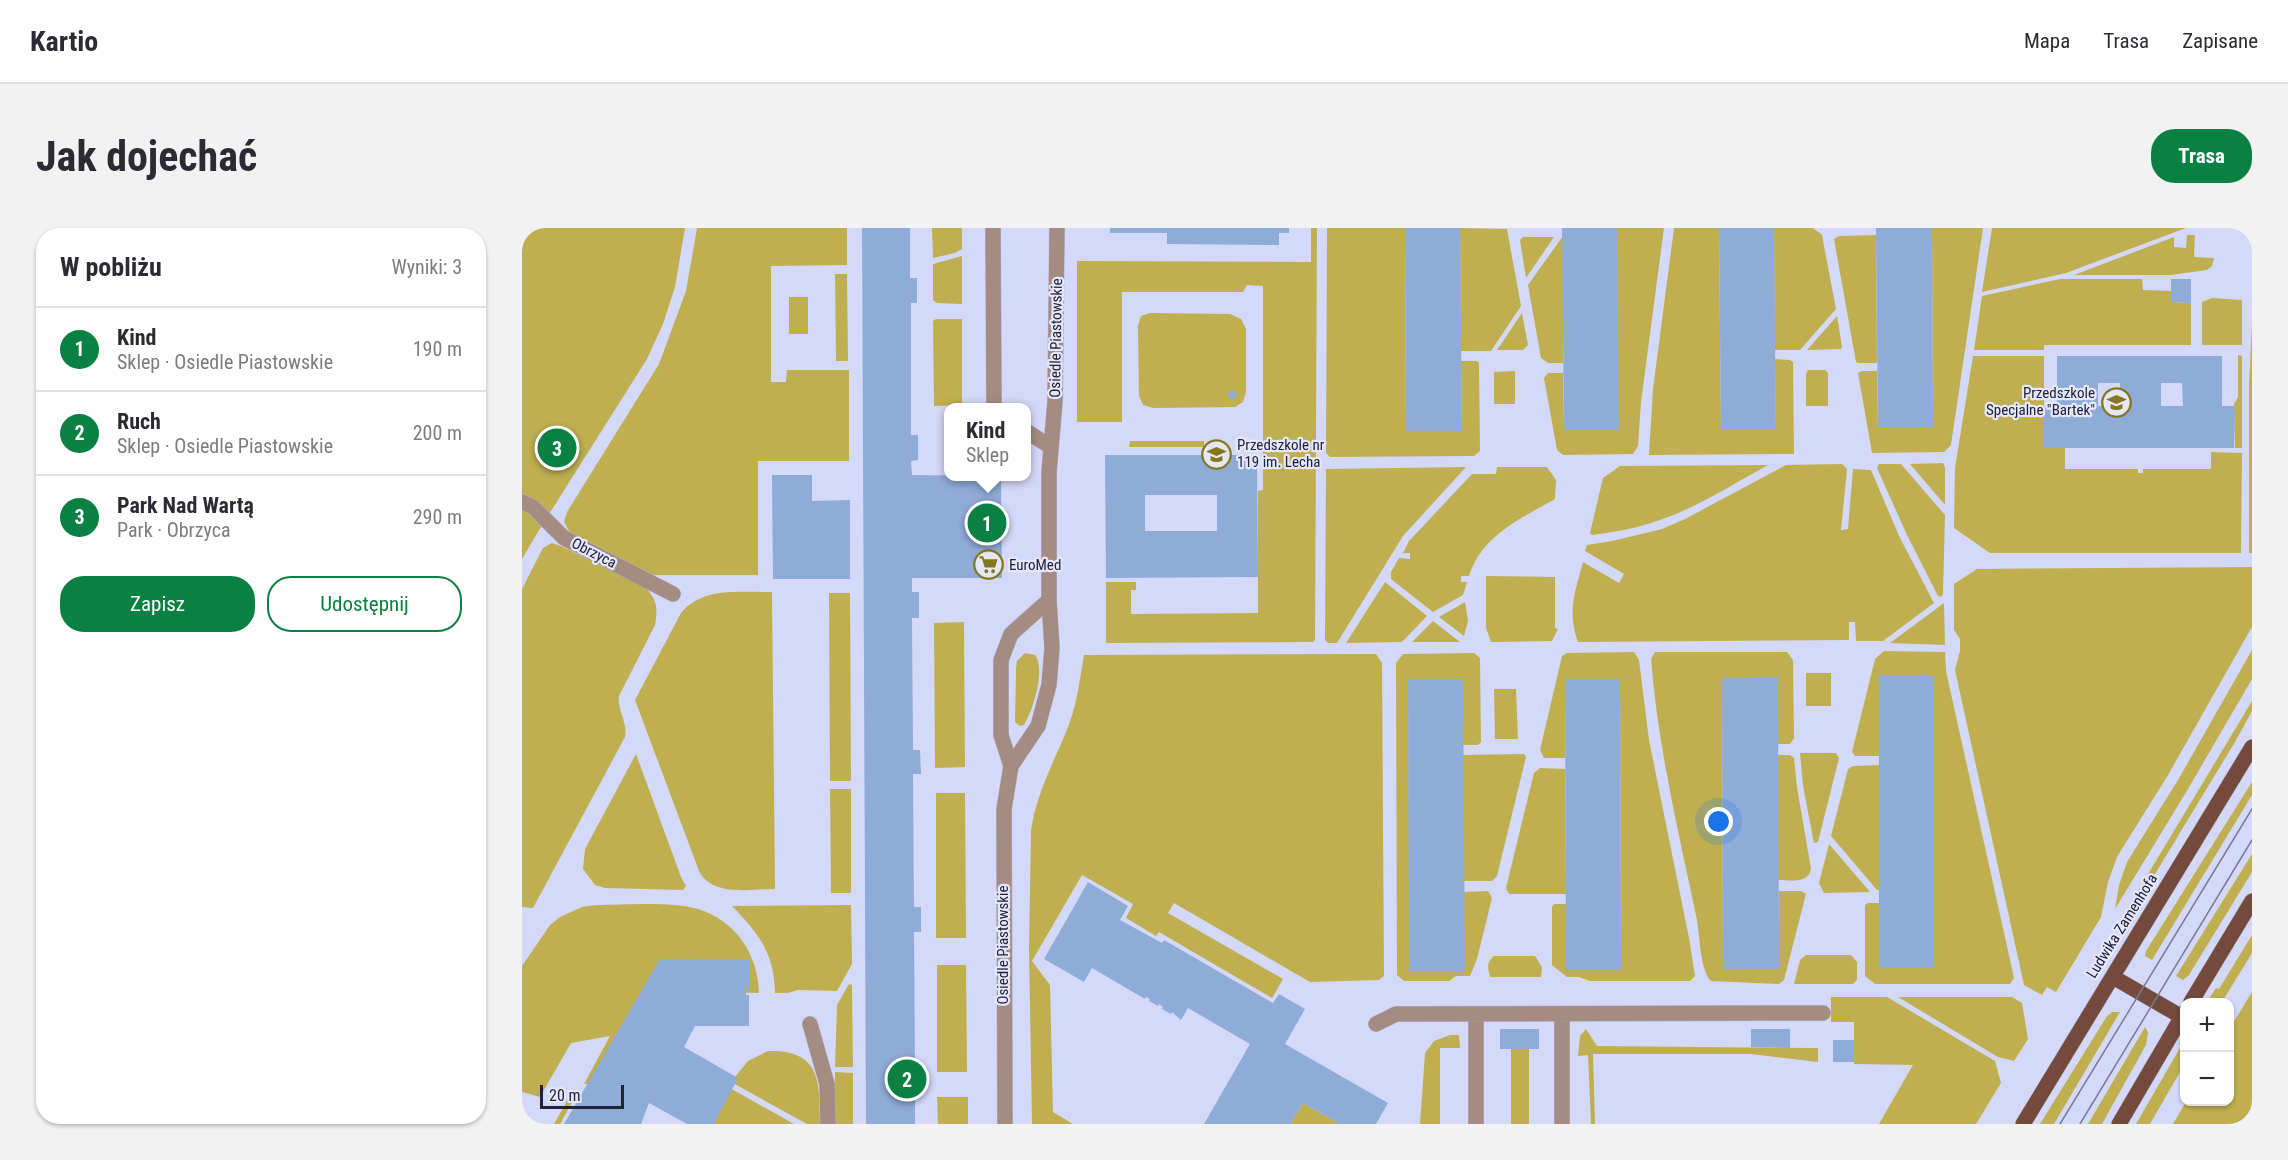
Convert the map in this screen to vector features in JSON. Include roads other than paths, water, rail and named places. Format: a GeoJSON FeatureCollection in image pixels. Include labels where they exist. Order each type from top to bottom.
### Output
{"type":"FeatureCollection","features":[{"type":"Feature","properties":{"kind":"main road","name":"Ludwika Zamenhofa"},"geometry":{"type":"LineString","coordinates":[[2023,1124],[2252,747]]}},
{"type":"Feature","properties":{"kind":"main road"},"geometry":{"type":"LineString","coordinates":[[2193,998],[2252,901]]}},
{"type":"Feature","properties":{"kind":"main road"},"geometry":{"type":"LineString","coordinates":[[2113,977],[2180,1013]]}},
{"type":"Feature","properties":{"kind":"main road"},"geometry":{"type":"LineString","coordinates":[[2119,1124],[2180,1020]]}},
{"type":"Feature","properties":{"kind":"street"},"geometry":{"type":"LineString","coordinates":[[993,228],[994,403]]}},
{"type":"Feature","properties":{"kind":"street","name":"Osiedle Piastowskie"},"geometry":{"type":"LineString","coordinates":[[1005,1124],[1004,808],[1011,766],[1038,726],[1049,685],[1052,648],[1049,600],[1057,228]]}},
{"type":"Feature","properties":{"kind":"street"},"geometry":{"type":"LineString","coordinates":[[1031,434],[1051,447]]}},
{"type":"Feature","properties":{"kind":"street","name":"Obrzyca"},"geometry":{"type":"LineString","coordinates":[[522,502],[533,507],[564,538],[673,594]]}},
{"type":"Feature","properties":{"kind":"street","name":"Osiedle Piastowskie"},"geometry":{"type":"LineString","coordinates":[[1011,766],[1001,735],[1001,660],[1011,634],[1049,600]]}},
{"type":"Feature","properties":{"kind":"street"},"geometry":{"type":"LineString","coordinates":[[1376,1024],[1396,1014],[1823,1013]]}},
{"type":"Feature","properties":{"kind":"street"},"geometry":{"type":"LineString","coordinates":[[1476,1014],[1476,1124]]}},
{"type":"Feature","properties":{"kind":"street"},"geometry":{"type":"LineString","coordinates":[[1562,1014],[1562,1124]]}},
{"type":"Feature","properties":{"kind":"street"},"geometry":{"type":"LineString","coordinates":[[810,1023],[827,1084],[828,1124]]}},
{"type":"Feature","properties":{"kind":"tram line"},"geometry":{"type":"LineString","coordinates":[[2060,1124],[2252,809]]}},
{"type":"Feature","properties":{"kind":"tram line"},"geometry":{"type":"LineString","coordinates":[[2080,1124],[2252,840]]}},
{"type":"Feature","properties":{"kind":"place","name":"Przedszkole Specjalne \"Bartek\""},"geometry":{"type":"Point","coordinates":[2116,402]}},
{"type":"Feature","properties":{"kind":"place","name":"Park Nad Wartą"},"geometry":{"type":"Point","coordinates":[557,448]}},
{"type":"Feature","properties":{"kind":"place","name":"Przedszkole nr 119 im. Lecha"},"geometry":{"type":"Point","coordinates":[1216,454]}},
{"type":"Feature","properties":{"kind":"place","name":"Kind"},"geometry":{"type":"Point","coordinates":[987,523]}},
{"type":"Feature","properties":{"kind":"place","name":"EuroMed"},"geometry":{"type":"Point","coordinates":[988,565]}},
{"type":"Feature","properties":{"kind":"place","name":"Ruch"},"geometry":{"type":"Point","coordinates":[907,1079]}}]}
